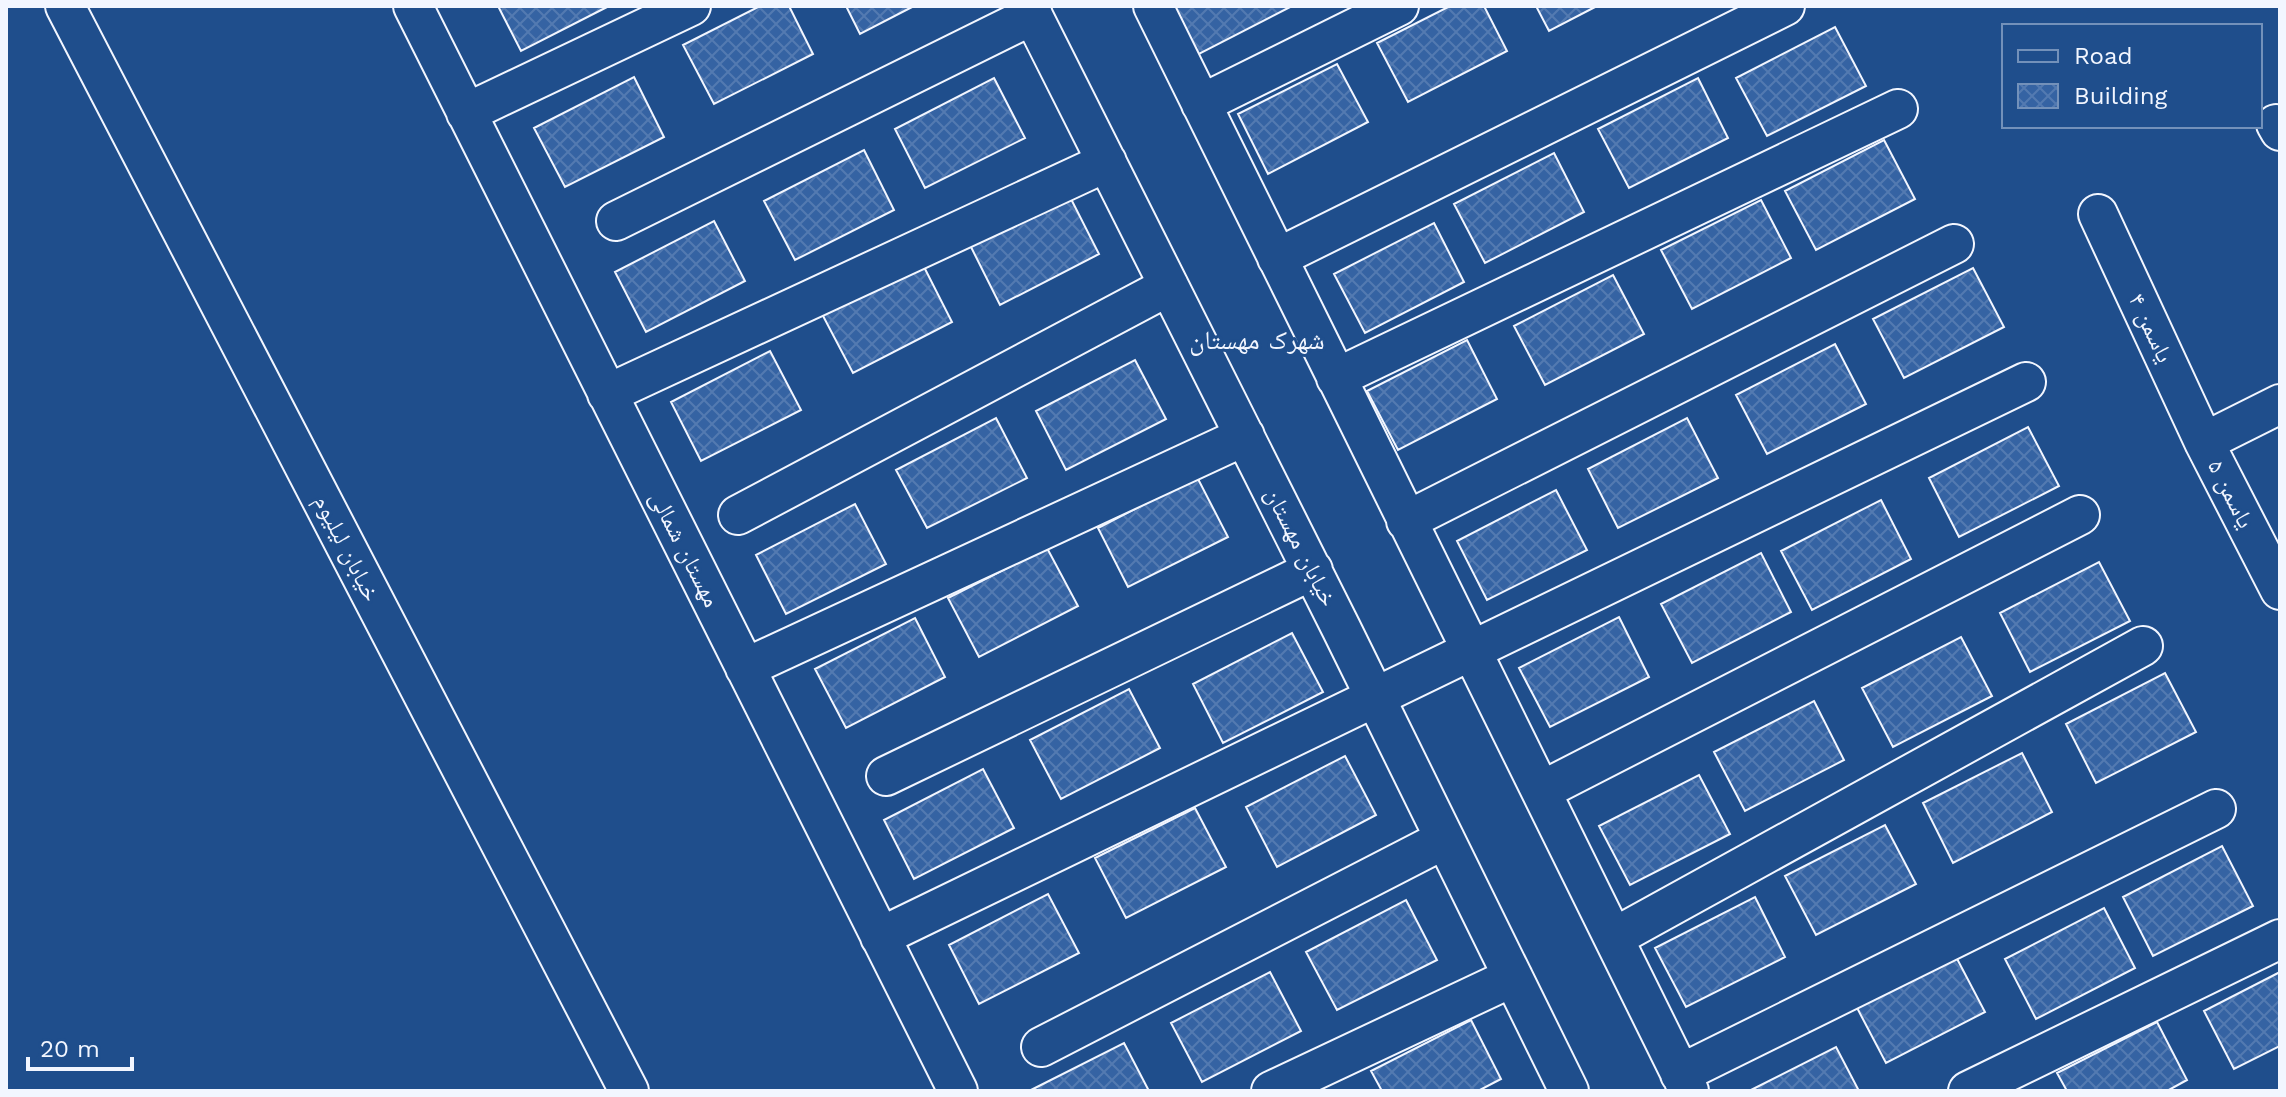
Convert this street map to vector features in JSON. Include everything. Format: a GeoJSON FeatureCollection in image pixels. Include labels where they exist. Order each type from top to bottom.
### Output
{"type":"FeatureCollection","features":[{"type":"Feature","properties":{"kind":"street","name":"خیابان لیلیوم"},"geometry":{"type":"LineString","coordinates":[[65,6],[629,1091]]}},
{"type":"Feature","properties":{"kind":"street","name":"مهستان شمالی"},"geometry":{"type":"LineString","coordinates":[[413,6],[958,1091]]}},
{"type":"Feature","properties":{"kind":"street"},"geometry":{"type":"LineString","coordinates":[[466,113],[691,6]]}},
{"type":"Feature","properties":{"kind":"street"},"geometry":{"type":"LineString","coordinates":[[1153,6],[1471,652],[1543,790],[1684,1082],[2216,809]]}},
{"type":"Feature","properties":{"kind":"street"},"geometry":{"type":"LineString","coordinates":[[1201,104],[1399,6]]}},
{"type":"Feature","properties":{"kind":"street"},"geometry":{"type":"LineString","coordinates":[[1277,258],[1785,6]]}},
{"type":"Feature","properties":{"kind":"street"},"geometry":{"type":"LineString","coordinates":[[616,221],[1030,10]]}},
{"type":"Feature","properties":{"kind":"street","name":"خیابان مهستان"},"geometry":{"type":"LineString","coordinates":[[1030,10],[1313,570],[1569,1091]]}},
{"type":"Feature","properties":{"kind":"street"},"geometry":{"type":"LineString","coordinates":[[1336,378],[1898,109]]}},
{"type":"Feature","properties":{"kind":"street"},"geometry":{"type":"LineString","coordinates":[[607,394],[1107,162]]}},
{"type":"Feature","properties":{"kind":"street","name":"یاسمن ۴"},"geometry":{"type":"LineString","coordinates":[[2098,214],[2204,442]]}},
{"type":"Feature","properties":{"kind":"street"},"geometry":{"type":"LineString","coordinates":[[1406,521],[1954,244]]}},
{"type":"Feature","properties":{"kind":"street"},"geometry":{"type":"LineString","coordinates":[[738,515],[1169,286]]}},
{"type":"Feature","properties":{"kind":"street"},"geometry":{"type":"LineString","coordinates":[[880,937],[2026,382]]}},
{"type":"Feature","properties":{"kind":"street"},"geometry":{"type":"LineString","coordinates":[[2204,442],[2280,404]]}},
{"type":"Feature","properties":{"kind":"street"},"geometry":{"type":"LineString","coordinates":[[745,668],[1245,436]]}},
{"type":"Feature","properties":{"kind":"street","name":"یاسمن ۵"},"geometry":{"type":"LineString","coordinates":[[2204,442],[2280,590]]}},
{"type":"Feature","properties":{"kind":"street"},"geometry":{"type":"LineString","coordinates":[[1543,790],[2080,515]]}},
{"type":"Feature","properties":{"kind":"street"},"geometry":{"type":"LineString","coordinates":[[886,776],[1313,570]]}},
{"type":"Feature","properties":{"kind":"street"},"geometry":{"type":"LineString","coordinates":[[1615,937],[2143,646]]}},
{"type":"Feature","properties":{"kind":"street"},"geometry":{"type":"LineString","coordinates":[[1041,1047],[1445,839]]}},
{"type":"Feature","properties":{"kind":"street"},"geometry":{"type":"LineString","coordinates":[[1968,1091],[2280,939]]}},
{"type":"Feature","properties":{"kind":"street"},"geometry":{"type":"LineString","coordinates":[[1271,1091],[1513,977]]}},
{"type":"Feature","properties":{"kind":"building"},"geometry":{"type":"Polygon","coordinates":[[[498,6],[609,6],[521,51],[498,6]]]}},
{"type":"Feature","properties":{"kind":"building"},"geometry":{"type":"Polygon","coordinates":[[[760,6],[789,6],[813,54],[714,104],[683,45],[760,6]]]}},
{"type":"Feature","properties":{"kind":"building"},"geometry":{"type":"Polygon","coordinates":[[[846,6],[914,6],[860,34],[846,6]]]}},
{"type":"Feature","properties":{"kind":"building"},"geometry":{"type":"Polygon","coordinates":[[[1169,6],[1292,6],[1195,56],[1169,6]]]}},
{"type":"Feature","properties":{"kind":"building"},"geometry":{"type":"Polygon","coordinates":[[[1450,6],[1484,6],[1507,51],[1408,102],[1377,43],[1450,6]]]}},
{"type":"Feature","properties":{"kind":"building"},"geometry":{"type":"Polygon","coordinates":[[[1536,6],[1597,6],[1549,31],[1536,6]]]}},
{"type":"Feature","properties":{"kind":"building"},"geometry":{"type":"Polygon","coordinates":[[[1835,27],[1866,86],[1767,136],[1736,78],[1835,27]]]}},
{"type":"Feature","properties":{"kind":"building"},"geometry":{"type":"Polygon","coordinates":[[[1337,64],[1368,122],[1268,174],[1238,114],[1337,64]]]}},
{"type":"Feature","properties":{"kind":"building"},"geometry":{"type":"Polygon","coordinates":[[[634,77],[664,137],[565,187],[534,128],[634,77]]]}},
{"type":"Feature","properties":{"kind":"building"},"geometry":{"type":"Polygon","coordinates":[[[994,78],[1025,138],[925,188],[895,129],[994,78]]]}},
{"type":"Feature","properties":{"kind":"building"},"geometry":{"type":"Polygon","coordinates":[[[1698,78],[1728,138],[1629,188],[1598,129],[1698,78]]]}},
{"type":"Feature","properties":{"kind":"building"},"geometry":{"type":"Polygon","coordinates":[[[1884,140],[1915,199],[1816,250],[1785,191],[1884,140]]]}},
{"type":"Feature","properties":{"kind":"building"},"geometry":{"type":"Polygon","coordinates":[[[864,150],[894,210],[795,260],[764,201],[864,150]]]}},
{"type":"Feature","properties":{"kind":"building"},"geometry":{"type":"Polygon","coordinates":[[[1554,153],[1584,212],[1485,263],[1454,204],[1554,153]]]}},
{"type":"Feature","properties":{"kind":"building"},"geometry":{"type":"Polygon","coordinates":[[[1069,195],[1099,254],[1000,305],[970,245],[1069,195]]]}},
{"type":"Feature","properties":{"kind":"building"},"geometry":{"type":"Polygon","coordinates":[[[1761,200],[1791,258],[1692,309],[1661,250],[1761,200]]]}},
{"type":"Feature","properties":{"kind":"building"},"geometry":{"type":"Polygon","coordinates":[[[714,221],[745,281],[646,332],[615,272],[714,221]]]}},
{"type":"Feature","properties":{"kind":"building"},"geometry":{"type":"Polygon","coordinates":[[[1434,223],[1464,282],[1365,333],[1334,274],[1434,223]]]}},
{"type":"Feature","properties":{"kind":"building"},"geometry":{"type":"Polygon","coordinates":[[[922,263],[952,322],[853,373],[822,314],[922,263]]]}},
{"type":"Feature","properties":{"kind":"building"},"geometry":{"type":"Polygon","coordinates":[[[1973,268],[2004,327],[1904,378],[1873,319],[1973,268]]]}},
{"type":"Feature","properties":{"kind":"building"},"geometry":{"type":"Polygon","coordinates":[[[1613,275],[1644,334],[1545,385],[1514,326],[1613,275]]]}},
{"type":"Feature","properties":{"kind":"building"},"geometry":{"type":"Polygon","coordinates":[[[1467,340],[1497,399],[1398,450],[1367,391],[1467,340]]]}},
{"type":"Feature","properties":{"kind":"building"},"geometry":{"type":"Polygon","coordinates":[[[1835,344],[1866,404],[1767,454],[1736,395],[1835,344]]]}},
{"type":"Feature","properties":{"kind":"building"},"geometry":{"type":"Polygon","coordinates":[[[770,351],[801,410],[701,461],[671,402],[770,351]]]}},
{"type":"Feature","properties":{"kind":"building"},"geometry":{"type":"Polygon","coordinates":[[[1135,360],[1166,419],[1066,470],[1036,411],[1135,360]]]}},
{"type":"Feature","properties":{"kind":"building"},"geometry":{"type":"Polygon","coordinates":[[[996,418],[1027,478],[927,528],[896,470],[996,418]]]}},
{"type":"Feature","properties":{"kind":"building"},"geometry":{"type":"Polygon","coordinates":[[[1687,418],[1718,478],[1618,528],[1588,469],[1687,418]]]}},
{"type":"Feature","properties":{"kind":"building"},"geometry":{"type":"Polygon","coordinates":[[[2028,427],[2059,486],[1959,537],[1929,478],[2028,427]]]}},
{"type":"Feature","properties":{"kind":"building"},"geometry":{"type":"Polygon","coordinates":[[[1197,477],[1228,537],[1128,587],[1098,528],[1197,477]]]}},
{"type":"Feature","properties":{"kind":"building"},"geometry":{"type":"Polygon","coordinates":[[[1556,490],[1587,550],[1487,600],[1457,541],[1556,490]]]}},
{"type":"Feature","properties":{"kind":"building"},"geometry":{"type":"Polygon","coordinates":[[[1881,500],[1911,559],[1812,610],[1781,551],[1881,500]]]}},
{"type":"Feature","properties":{"kind":"building"},"geometry":{"type":"Polygon","coordinates":[[[855,504],[886,564],[786,614],[756,555],[855,504]]]}},
{"type":"Feature","properties":{"kind":"building"},"geometry":{"type":"Polygon","coordinates":[[[1047,548],[1078,606],[979,657],[948,598],[1047,548]]]}},
{"type":"Feature","properties":{"kind":"building"},"geometry":{"type":"Polygon","coordinates":[[[1761,553],[1791,612],[1692,663],[1661,604],[1761,553]]]}},
{"type":"Feature","properties":{"kind":"building"},"geometry":{"type":"Polygon","coordinates":[[[2099,562],[2130,621],[2030,672],[2000,613],[2099,562]]]}},
{"type":"Feature","properties":{"kind":"building"},"geometry":{"type":"Polygon","coordinates":[[[1619,617],[1649,677],[1550,727],[1519,668],[1619,617]]]}},
{"type":"Feature","properties":{"kind":"building"},"geometry":{"type":"Polygon","coordinates":[[[915,618],[945,677],[846,728],[815,669],[915,618]]]}},
{"type":"Feature","properties":{"kind":"building"},"geometry":{"type":"Polygon","coordinates":[[[1292,633],[1323,692],[1223,743],[1193,684],[1292,633]]]}},
{"type":"Feature","properties":{"kind":"building"},"geometry":{"type":"Polygon","coordinates":[[[1961,637],[1992,696],[1893,747],[1862,688],[1961,637]]]}},
{"type":"Feature","properties":{"kind":"building"},"geometry":{"type":"Polygon","coordinates":[[[2165,673],[2196,732],[2096,783],[2066,724],[2165,673]]]}},
{"type":"Feature","properties":{"kind":"building"},"geometry":{"type":"Polygon","coordinates":[[[1129,689],[1160,748],[1061,799],[1030,740],[1129,689]]]}},
{"type":"Feature","properties":{"kind":"building"},"geometry":{"type":"Polygon","coordinates":[[[1814,701],[1844,760],[1745,811],[1714,752],[1814,701]]]}},
{"type":"Feature","properties":{"kind":"building"},"geometry":{"type":"Polygon","coordinates":[[[2022,753],[2052,812],[1953,863],[1923,803],[2022,753]]]}},
{"type":"Feature","properties":{"kind":"building"},"geometry":{"type":"Polygon","coordinates":[[[1345,756],[1376,815],[1277,867],[1246,807],[1345,756]]]}},
{"type":"Feature","properties":{"kind":"building"},"geometry":{"type":"Polygon","coordinates":[[[983,769],[1014,828],[914,879],[884,820],[983,769]]]}},
{"type":"Feature","properties":{"kind":"building"},"geometry":{"type":"Polygon","coordinates":[[[1699,775],[1730,834],[1630,885],[1599,826],[1699,775]]]}},
{"type":"Feature","properties":{"kind":"building"},"geometry":{"type":"Polygon","coordinates":[[[1195,808],[1226,867],[1126,918],[1095,858],[1195,808]]]}},
{"type":"Feature","properties":{"kind":"building"},"geometry":{"type":"Polygon","coordinates":[[[1885,825],[1916,884],[1816,935],[1785,876],[1885,825]]]}},
{"type":"Feature","properties":{"kind":"building"},"geometry":{"type":"Polygon","coordinates":[[[2222,846],[2253,906],[2153,956],[2123,897],[2222,846]]]}},
{"type":"Feature","properties":{"kind":"building"},"geometry":{"type":"Polygon","coordinates":[[[1048,894],[1079,953],[979,1004],[949,945],[1048,894]]]}},
{"type":"Feature","properties":{"kind":"building"},"geometry":{"type":"Polygon","coordinates":[[[1755,897],[1785,957],[1686,1007],[1655,948],[1755,897]]]}},
{"type":"Feature","properties":{"kind":"building"},"geometry":{"type":"Polygon","coordinates":[[[1406,900],[1437,960],[1337,1010],[1306,952],[1406,900]]]}},
{"type":"Feature","properties":{"kind":"building"},"geometry":{"type":"Polygon","coordinates":[[[2104,908],[2135,968],[2036,1019],[2005,959],[2104,908]]]}},
{"type":"Feature","properties":{"kind":"building"},"geometry":{"type":"Polygon","coordinates":[[[1954,953],[1985,1012],[1886,1063],[1855,1004],[1954,953]]]}},
{"type":"Feature","properties":{"kind":"building"},"geometry":{"type":"Polygon","coordinates":[[[1270,972],[1301,1031],[1202,1082],[1171,1023],[1270,972]]]}},
{"type":"Feature","properties":{"kind":"building"},"geometry":{"type":"Polygon","coordinates":[[[2280,972],[2280,1046],[2234,1069],[2204,1011],[2280,972]]]}},
{"type":"Feature","properties":{"kind":"building"},"geometry":{"type":"Polygon","coordinates":[[[1471,1020],[1501,1079],[1478,1091],[1382,1091],[1371,1071],[1471,1020]]]}},
{"type":"Feature","properties":{"kind":"building"},"geometry":{"type":"Polygon","coordinates":[[[2157,1022],[2187,1080],[2167,1091],[2067,1091],[2057,1073],[2157,1022]]]}},
{"type":"Feature","properties":{"kind":"building"},"geometry":{"type":"Polygon","coordinates":[[[1124,1043],[1149,1091],[1029,1091],[1124,1043]]]}},
{"type":"Feature","properties":{"kind":"building"},"geometry":{"type":"Polygon","coordinates":[[[1836,1047],[1859,1091],[1749,1091],[1836,1047]]]}},
{"type":"Feature","properties":{"kind":"district","name":"شهرک مهستان"},"geometry":{"type":"Point","coordinates":[1257,340]}}]}
